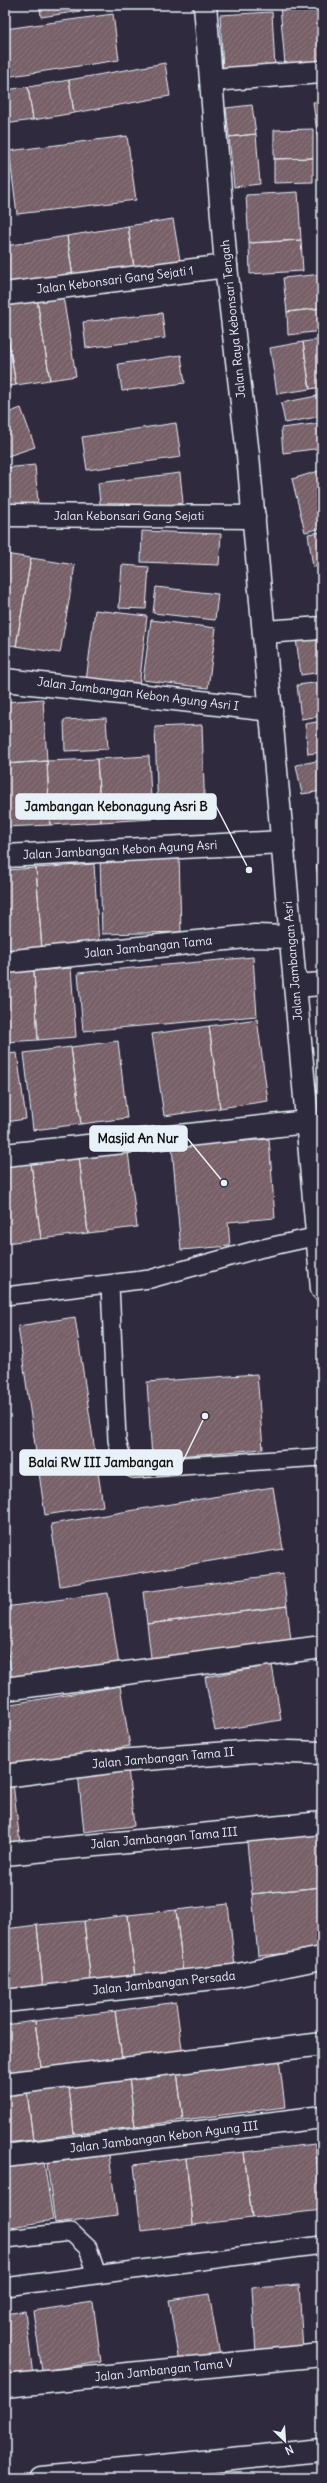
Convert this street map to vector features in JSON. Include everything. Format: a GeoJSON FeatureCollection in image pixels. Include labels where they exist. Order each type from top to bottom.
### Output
{"type":"FeatureCollection","features":[{"type":"Feature","properties":{"kind":"street","name":"Jalan Raya Kebonsari Tengah"},"geometry":{"type":"LineString","coordinates":[[205,5],[226,266],[254,517],[264,632]]}},
{"type":"Feature","properties":{"kind":"street"},"geometry":{"type":"LineString","coordinates":[[212,80],[322,72]]}},
{"type":"Feature","properties":{"kind":"street","name":"Jalan Kebonsari Gang Sejati 1"},"geometry":{"type":"LineString","coordinates":[[5,294],[226,266]]}},
{"type":"Feature","properties":{"kind":"street","name":"Jalan Kebonsari Gang Sejati"},"geometry":{"type":"LineString","coordinates":[[5,515],[254,517]]}},
{"type":"Feature","properties":{"kind":"street"},"geometry":{"type":"LineString","coordinates":[[264,632],[322,628]]}},
{"type":"Feature","properties":{"kind":"street","name":"Jalan Jambangan Asri"},"geometry":{"type":"LineString","coordinates":[[264,632],[322,1289]]}},
{"type":"Feature","properties":{"kind":"street","name":"Jalan Jambangan Kebon Agung Asri I"},"geometry":{"type":"LineString","coordinates":[[5,680],[271,710]]}},
{"type":"Feature","properties":{"kind":"street","name":"Jalan Jambangan Kebon Agung Asri"},"geometry":{"type":"LineString","coordinates":[[5,856],[283,842]]}},
{"type":"Feature","properties":{"kind":"street","name":"Jalan Jambangan Tama"},"geometry":{"type":"LineString","coordinates":[[5,962],[255,936],[291,937]]}},
{"type":"Feature","properties":{"kind":"street"},"geometry":{"type":"LineString","coordinates":[[295,986],[322,984]]}},
{"type":"Feature","properties":{"kind":"street"},"geometry":{"type":"LineString","coordinates":[[5,1155],[307,1122]]}},
{"type":"Feature","properties":{"kind":"street"},"geometry":{"type":"LineString","coordinates":[[5,1689],[322,1647]]}},
{"type":"Feature","properties":{"kind":"street","name":"Jalan Jambangan Tama II"},"geometry":{"type":"LineString","coordinates":[[5,1776],[125,1760],[256,1751],[322,1753]]}},
{"type":"Feature","properties":{"kind":"street","name":"Jalan Jambangan Tama III"},"geometry":{"type":"LineString","coordinates":[[5,1854],[322,1823]]}},
{"type":"Feature","properties":{"kind":"street","name":"Jalan Jambangan Persada"},"geometry":{"type":"LineString","coordinates":[[5,2001],[233,1976],[322,1958]]}},
{"type":"Feature","properties":{"kind":"street"},"geometry":{"type":"LineString","coordinates":[[5,2084],[322,2044]]}},
{"type":"Feature","properties":{"kind":"street","name":"Jalan Jambangan Kebon Agung III"},"geometry":{"type":"LineString","coordinates":[[5,2156],[322,2117]]}},
{"type":"Feature","properties":{"kind":"street","name":"Jalan Jambangan Tama V"},"geometry":{"type":"LineString","coordinates":[[5,2386],[322,2355]]}},
{"type":"Feature","properties":{"kind":"street"},"geometry":{"type":"LineString","coordinates":[[42,2478],[322,2450]]}},
{"type":"Feature","properties":{"kind":"lane"},"geometry":{"type":"LineString","coordinates":[[5,1296],[110,1285],[150,1279],[259,1249],[318,1236]]}},
{"type":"Feature","properties":{"kind":"lane"},"geometry":{"type":"LineString","coordinates":[[110,1285],[116,1440],[120,1456],[127,1466],[134,1469],[322,1456]]}},
{"type":"Feature","properties":{"kind":"lane"},"geometry":{"type":"LineString","coordinates":[[5,2239],[71,2232],[88,2248],[97,2274]]}},
{"type":"Feature","properties":{"kind":"lane"},"geometry":{"type":"LineString","coordinates":[[5,2287],[322,2245]]}},
{"type":"Feature","properties":{"kind":"building"},"geometry":{"type":"Polygon","coordinates":[[[40,5],[121,5],[41,17],[40,5]]]}},
{"type":"Feature","properties":{"kind":"building"},"geometry":{"type":"Polygon","coordinates":[[[322,5],[322,62],[285,65],[280,6],[322,5]]]}},
{"type":"Feature","properties":{"kind":"building"},"geometry":{"type":"Polygon","coordinates":[[[272,12],[275,68],[223,71],[220,15],[272,12]]]}},
{"type":"Feature","properties":{"kind":"building"},"geometry":{"type":"Polygon","coordinates":[[[113,14],[119,60],[5,77],[5,29],[113,14]]]}},
{"type":"Feature","properties":{"kind":"building"},"geometry":{"type":"Polygon","coordinates":[[[165,63],[170,96],[74,113],[69,80],[165,63]]]}},
{"type":"Feature","properties":{"kind":"building"},"geometry":{"type":"Polygon","coordinates":[[[69,80],[74,113],[33,120],[28,87],[69,80]]]}},
{"type":"Feature","properties":{"kind":"building"},"geometry":{"type":"Polygon","coordinates":[[[28,87],[33,120],[5,124],[5,90],[28,87]]]}},
{"type":"Feature","properties":{"kind":"building"},"geometry":{"type":"Polygon","coordinates":[[[322,101],[322,172],[313,102],[322,101]]]}},
{"type":"Feature","properties":{"kind":"building"},"geometry":{"type":"Polygon","coordinates":[[[252,105],[256,134],[229,137],[226,108],[252,105]]]}},
{"type":"Feature","properties":{"kind":"building"},"geometry":{"type":"Polygon","coordinates":[[[313,129],[313,158],[274,159],[274,130],[313,129]]]}},
{"type":"Feature","properties":{"kind":"building"},"geometry":{"type":"Polygon","coordinates":[[[256,134],[260,184],[234,187],[229,137],[256,134]]]}},
{"type":"Feature","properties":{"kind":"building"},"geometry":{"type":"Polygon","coordinates":[[[127,136],[136,200],[17,214],[9,151],[127,136]]]}},
{"type":"Feature","properties":{"kind":"building"},"geometry":{"type":"Polygon","coordinates":[[[313,158],[313,182],[274,183],[274,159],[313,158]]]}},
{"type":"Feature","properties":{"kind":"building"},"geometry":{"type":"Polygon","coordinates":[[[298,192],[301,240],[249,243],[246,195],[298,192]]]}},
{"type":"Feature","properties":{"kind":"building"},"geometry":{"type":"Polygon","coordinates":[[[173,219],[180,260],[134,268],[128,226],[173,219]]]}},
{"type":"Feature","properties":{"kind":"building"},"geometry":{"type":"Polygon","coordinates":[[[128,226],[134,268],[73,277],[67,236],[128,226]]]}},
{"type":"Feature","properties":{"kind":"building"},"geometry":{"type":"Polygon","coordinates":[[[67,236],[73,277],[5,288],[5,246],[67,236]]]}},
{"type":"Feature","properties":{"kind":"building"},"geometry":{"type":"Polygon","coordinates":[[[301,240],[303,271],[250,274],[249,243],[301,240]]]}},
{"type":"Feature","properties":{"kind":"building"},"geometry":{"type":"Polygon","coordinates":[[[322,274],[322,308],[287,312],[283,278],[322,274]]]}},
{"type":"Feature","properties":{"kind":"building"},"geometry":{"type":"Polygon","coordinates":[[[63,296],[76,376],[50,380],[37,300],[63,296]]]}},
{"type":"Feature","properties":{"kind":"building"},"geometry":{"type":"Polygon","coordinates":[[[37,300],[50,380],[16,385],[5,319],[5,306],[37,300]]]}},
{"type":"Feature","properties":{"kind":"building"},"geometry":{"type":"Polygon","coordinates":[[[322,308],[322,331],[288,335],[287,312],[322,308]]]}},
{"type":"Feature","properties":{"kind":"building"},"geometry":{"type":"Polygon","coordinates":[[[162,313],[165,338],[86,348],[83,322],[162,313]]]}},
{"type":"Feature","properties":{"kind":"building"},"geometry":{"type":"Polygon","coordinates":[[[5,319],[16,385],[5,387],[5,319]]]}},
{"type":"Feature","properties":{"kind":"building"},"geometry":{"type":"Polygon","coordinates":[[[322,339],[322,387],[310,389],[303,342],[322,339]]]}},
{"type":"Feature","properties":{"kind":"building"},"geometry":{"type":"Polygon","coordinates":[[[303,342],[310,389],[277,394],[270,348],[303,342]]]}},
{"type":"Feature","properties":{"kind":"building"},"geometry":{"type":"Polygon","coordinates":[[[181,355],[185,383],[122,391],[118,364],[181,355]]]}},
{"type":"Feature","properties":{"kind":"building"},"geometry":{"type":"Polygon","coordinates":[[[322,395],[322,416],[285,423],[281,403],[322,395]]]}},
{"type":"Feature","properties":{"kind":"building"},"geometry":{"type":"Polygon","coordinates":[[[21,408],[35,447],[5,457],[5,414],[21,408]]]}},
{"type":"Feature","properties":{"kind":"building"},"geometry":{"type":"Polygon","coordinates":[[[176,423],[181,457],[87,470],[82,437],[176,423]]]}},
{"type":"Feature","properties":{"kind":"building"},"geometry":{"type":"Polygon","coordinates":[[[322,423],[322,448],[283,453],[281,428],[322,423]]]}},
{"type":"Feature","properties":{"kind":"building"},"geometry":{"type":"Polygon","coordinates":[[[35,465],[38,504],[5,507],[5,468],[35,465]]]}},
{"type":"Feature","properties":{"kind":"building"},"geometry":{"type":"Polygon","coordinates":[[[322,470],[322,528],[305,532],[292,479],[322,470]]]}},
{"type":"Feature","properties":{"kind":"building"},"geometry":{"type":"Polygon","coordinates":[[[180,473],[183,503],[101,513],[98,483],[180,473]]]}},
{"type":"Feature","properties":{"kind":"building"},"geometry":{"type":"Polygon","coordinates":[[[142,531],[221,534],[219,565],[141,562],[142,531]]]}},
{"type":"Feature","properties":{"kind":"building"},"geometry":{"type":"Polygon","coordinates":[[[322,532],[322,566],[313,567],[308,534],[322,532]]]}},
{"type":"Feature","properties":{"kind":"building"},"geometry":{"type":"Polygon","coordinates":[[[5,554],[31,558],[16,646],[5,644],[5,554]]]}},
{"type":"Feature","properties":{"kind":"building"},"geometry":{"type":"Polygon","coordinates":[[[31,558],[75,565],[60,653],[16,646],[31,558]]]}},
{"type":"Feature","properties":{"kind":"building"},"geometry":{"type":"Polygon","coordinates":[[[122,565],[149,567],[146,609],[119,608],[122,565]]]}},
{"type":"Feature","properties":{"kind":"building"},"geometry":{"type":"Polygon","coordinates":[[[156,587],[218,594],[215,620],[153,613],[156,587]]]}},
{"type":"Feature","properties":{"kind":"building"},"geometry":{"type":"Polygon","coordinates":[[[95,610],[147,616],[139,687],[86,681],[95,610]]]}},
{"type":"Feature","properties":{"kind":"building"},"geometry":{"type":"Polygon","coordinates":[[[151,620],[216,628],[208,688],[143,680],[151,620]]]}},
{"type":"Feature","properties":{"kind":"building"},"geometry":{"type":"Polygon","coordinates":[[[322,636],[322,672],[301,675],[296,639],[322,636]]]}},
{"type":"Feature","properties":{"kind":"building"},"geometry":{"type":"Polygon","coordinates":[[[322,682],[322,716],[301,719],[297,685],[322,682]]]}},
{"type":"Feature","properties":{"kind":"building"},"geometry":{"type":"Polygon","coordinates":[[[43,699],[47,761],[5,764],[5,702],[43,699]]]}},
{"type":"Feature","properties":{"kind":"building"},"geometry":{"type":"Polygon","coordinates":[[[106,718],[108,749],[65,751],[64,720],[106,718]]]}},
{"type":"Feature","properties":{"kind":"building"},"geometry":{"type":"Polygon","coordinates":[[[322,721],[322,752],[308,754],[305,724],[322,721]]]}},
{"type":"Feature","properties":{"kind":"building"},"geometry":{"type":"Polygon","coordinates":[[[202,725],[205,816],[158,818],[155,727],[202,725]]]}},
{"type":"Feature","properties":{"kind":"building"},"geometry":{"type":"Polygon","coordinates":[[[149,756],[152,819],[101,822],[97,759],[149,756]]]}},
{"type":"Feature","properties":{"kind":"building"},"geometry":{"type":"Polygon","coordinates":[[[97,759],[101,822],[50,825],[47,761],[97,759]]]}},
{"type":"Feature","properties":{"kind":"building"},"geometry":{"type":"Polygon","coordinates":[[[322,760],[322,791],[302,794],[296,765],[322,760]]]}},
{"type":"Feature","properties":{"kind":"building"},"geometry":{"type":"Polygon","coordinates":[[[47,761],[50,825],[5,827],[5,764],[47,761]]]}},
{"type":"Feature","properties":{"kind":"building"},"geometry":{"type":"Polygon","coordinates":[[[179,853],[181,932],[102,934],[100,855],[179,853]]]}},
{"type":"Feature","properties":{"kind":"building"},"geometry":{"type":"Polygon","coordinates":[[[322,863],[322,901],[316,864],[322,863]]]}},
{"type":"Feature","properties":{"kind":"building"},"geometry":{"type":"Polygon","coordinates":[[[94,864],[99,946],[42,950],[36,868],[94,864]]]}},
{"type":"Feature","properties":{"kind":"building"},"geometry":{"type":"Polygon","coordinates":[[[36,868],[42,950],[5,953],[5,870],[36,868]]]}},
{"type":"Feature","properties":{"kind":"building"},"geometry":{"type":"Polygon","coordinates":[[[253,957],[257,1016],[83,1031],[78,973],[253,957]]]}},
{"type":"Feature","properties":{"kind":"building"},"geometry":{"type":"Polygon","coordinates":[[[71,968],[76,1037],[38,1040],[34,971],[71,968]]]}},
{"type":"Feature","properties":{"kind":"building"},"geometry":{"type":"Polygon","coordinates":[[[34,971],[38,1040],[5,1042],[5,973],[34,971]]]}},
{"type":"Feature","properties":{"kind":"building"},"geometry":{"type":"Polygon","coordinates":[[[257,1019],[268,1101],[220,1108],[209,1026],[257,1019]]]}},
{"type":"Feature","properties":{"kind":"building"},"geometry":{"type":"Polygon","coordinates":[[[209,1026],[220,1108],[164,1116],[152,1034],[209,1026]]]}},
{"type":"Feature","properties":{"kind":"building"},"geometry":{"type":"Polygon","coordinates":[[[118,1041],[127,1118],[81,1124],[71,1047],[118,1041]]]}},
{"type":"Feature","properties":{"kind":"building"},"geometry":{"type":"Polygon","coordinates":[[[71,1047],[81,1124],[33,1130],[24,1053],[71,1047]]]}},
{"type":"Feature","properties":{"kind":"building"},"geometry":{"type":"Polygon","coordinates":[[[17,1053],[26,1119],[5,1122],[5,1054],[17,1053]]]}},
{"type":"Feature","properties":{"kind":"building"},"geometry":{"type":"Polygon","coordinates":[[[269,1139],[275,1218],[228,1222],[230,1246],[181,1250],[172,1147],[269,1139]]]}},
{"type":"Feature","properties":{"kind":"building"},"geometry":{"type":"Polygon","coordinates":[[[128,1151],[137,1227],[88,1233],[79,1157],[128,1151]]]}},
{"type":"Feature","properties":{"kind":"building"},"geometry":{"type":"Polygon","coordinates":[[[79,1157],[88,1233],[41,1239],[31,1163],[79,1157]]]}},
{"type":"Feature","properties":{"kind":"building"},"geometry":{"type":"Polygon","coordinates":[[[31,1163],[41,1239],[5,1243],[5,1166],[31,1163]]]}},
{"type":"Feature","properties":{"kind":"building"},"geometry":{"type":"Polygon","coordinates":[[[75,1317],[103,1506],[45,1515],[18,1326],[75,1317]]]}},
{"type":"Feature","properties":{"kind":"building"},"geometry":{"type":"Polygon","coordinates":[[[257,1374],[263,1449],[152,1458],[147,1382],[257,1374]]]}},
{"type":"Feature","properties":{"kind":"building"},"geometry":{"type":"Polygon","coordinates":[[[273,1487],[283,1549],[60,1586],[51,1524],[273,1487]]]}},
{"type":"Feature","properties":{"kind":"building"},"geometry":{"type":"Polygon","coordinates":[[[283,1574],[287,1606],[147,1624],[143,1592],[283,1574]]]}},
{"type":"Feature","properties":{"kind":"building"},"geometry":{"type":"Polygon","coordinates":[[[108,1593],[119,1665],[12,1681],[5,1630],[5,1607],[108,1593]]]}},
{"type":"Feature","properties":{"kind":"building"},"geometry":{"type":"Polygon","coordinates":[[[287,1606],[292,1649],[152,1666],[147,1624],[287,1606]]]}},
{"type":"Feature","properties":{"kind":"building"},"geometry":{"type":"Polygon","coordinates":[[[272,1665],[281,1720],[215,1731],[205,1677],[272,1665]]]}},
{"type":"Feature","properties":{"kind":"building"},"geometry":{"type":"Polygon","coordinates":[[[120,1686],[130,1746],[5,1767],[5,1705],[120,1686]]]}},
{"type":"Feature","properties":{"kind":"building"},"geometry":{"type":"Polygon","coordinates":[[[128,1768],[134,1826],[84,1832],[78,1773],[128,1768]]]}},
{"type":"Feature","properties":{"kind":"building"},"geometry":{"type":"Polygon","coordinates":[[[13,1783],[20,1843],[5,1844],[5,1784],[13,1783]]]}},
{"type":"Feature","properties":{"kind":"building"},"geometry":{"type":"Polygon","coordinates":[[[322,1824],[322,1887],[252,1894],[246,1832],[322,1824]]]}},
{"type":"Feature","properties":{"kind":"building"},"geometry":{"type":"Polygon","coordinates":[[[322,1887],[322,1950],[258,1956],[252,1894],[322,1887]]]}},
{"type":"Feature","properties":{"kind":"building"},"geometry":{"type":"Polygon","coordinates":[[[228,1904],[235,1967],[183,1973],[176,1910],[228,1904]]]}},
{"type":"Feature","properties":{"kind":"building"},"geometry":{"type":"Polygon","coordinates":[[[176,1910],[183,1973],[135,1978],[128,1915],[176,1910]]]}},
{"type":"Feature","properties":{"kind":"building"},"geometry":{"type":"Polygon","coordinates":[[[128,1915],[135,1978],[91,1983],[84,1921],[128,1915]]]}},
{"type":"Feature","properties":{"kind":"building"},"geometry":{"type":"Polygon","coordinates":[[[84,1921],[91,1983],[43,1988],[37,1925],[84,1921]]]}},
{"type":"Feature","properties":{"kind":"building"},"geometry":{"type":"Polygon","coordinates":[[[37,1925],[43,1988],[5,1993],[5,1929],[37,1925]]]}},
{"type":"Feature","properties":{"kind":"building"},"geometry":{"type":"Polygon","coordinates":[[[176,2002],[183,2057],[123,2065],[115,2011],[176,2002]]]}},
{"type":"Feature","properties":{"kind":"building"},"geometry":{"type":"Polygon","coordinates":[[[115,2011],[123,2065],[42,2075],[35,2021],[115,2011]]]}},
{"type":"Feature","properties":{"kind":"building"},"geometry":{"type":"Polygon","coordinates":[[[35,2021],[42,2075],[5,2080],[5,2025],[35,2021]]]}},
{"type":"Feature","properties":{"kind":"building"},"geometry":{"type":"Polygon","coordinates":[[[278,2050],[285,2107],[183,2120],[176,2063],[278,2050]]]}},
{"type":"Feature","properties":{"kind":"building"},"geometry":{"type":"Polygon","coordinates":[[[176,2063],[183,2120],[135,2127],[128,2070],[176,2063]]]}},
{"type":"Feature","properties":{"kind":"building"},"geometry":{"type":"Polygon","coordinates":[[[128,2070],[135,2127],[74,2134],[68,2077],[128,2070]]]}},
{"type":"Feature","properties":{"kind":"building"},"geometry":{"type":"Polygon","coordinates":[[[68,2077],[74,2134],[33,2140],[26,2083],[68,2077]]]}},
{"type":"Feature","properties":{"kind":"building"},"geometry":{"type":"Polygon","coordinates":[[[26,2083],[33,2140],[5,2143],[5,2085],[26,2083]]]}},
{"type":"Feature","properties":{"kind":"building"},"geometry":{"type":"Polygon","coordinates":[[[315,2144],[322,2210],[252,2218],[244,2152],[315,2144]]]}},
{"type":"Feature","properties":{"kind":"building"},"geometry":{"type":"Polygon","coordinates":[[[244,2152],[252,2218],[193,2225],[186,2158],[244,2152]]]}},
{"type":"Feature","properties":{"kind":"building"},"geometry":{"type":"Polygon","coordinates":[[[109,2155],[117,2215],[55,2223],[47,2163],[109,2155]]]}},
{"type":"Feature","properties":{"kind":"building"},"geometry":{"type":"Polygon","coordinates":[[[186,2158],[193,2225],[141,2231],[134,2165],[186,2158]]]}},
{"type":"Feature","properties":{"kind":"building"},"geometry":{"type":"Polygon","coordinates":[[[44,2162],[53,2220],[5,2228],[5,2168],[44,2162]]]}},
{"type":"Feature","properties":{"kind":"building"},"geometry":{"type":"Polygon","coordinates":[[[299,2285],[303,2352],[256,2355],[252,2288],[299,2285]]]}},
{"type":"Feature","properties":{"kind":"building"},"geometry":{"type":"Polygon","coordinates":[[[209,2294],[220,2356],[179,2363],[169,2300],[209,2294]]]}},
{"type":"Feature","properties":{"kind":"building"},"geometry":{"type":"Polygon","coordinates":[[[93,2302],[101,2362],[42,2371],[33,2311],[93,2302]]]}},
{"type":"Feature","properties":{"kind":"building"},"geometry":{"type":"Polygon","coordinates":[[[25,2311],[33,2376],[5,2380],[5,2314],[25,2311]]]}},
{"type":"Feature","properties":{"kind":"place","name":"Jambangan Kebonagung Asri B"},"geometry":{"type":"Point","coordinates":[249,870]}},
{"type":"Feature","properties":{"kind":"place","name":"Masjid An Nur"},"geometry":{"type":"Point","coordinates":[224,1183]}},
{"type":"Feature","properties":{"kind":"place","name":"Balai RW III Jambangan"},"geometry":{"type":"Point","coordinates":[205,1416]}}]}
